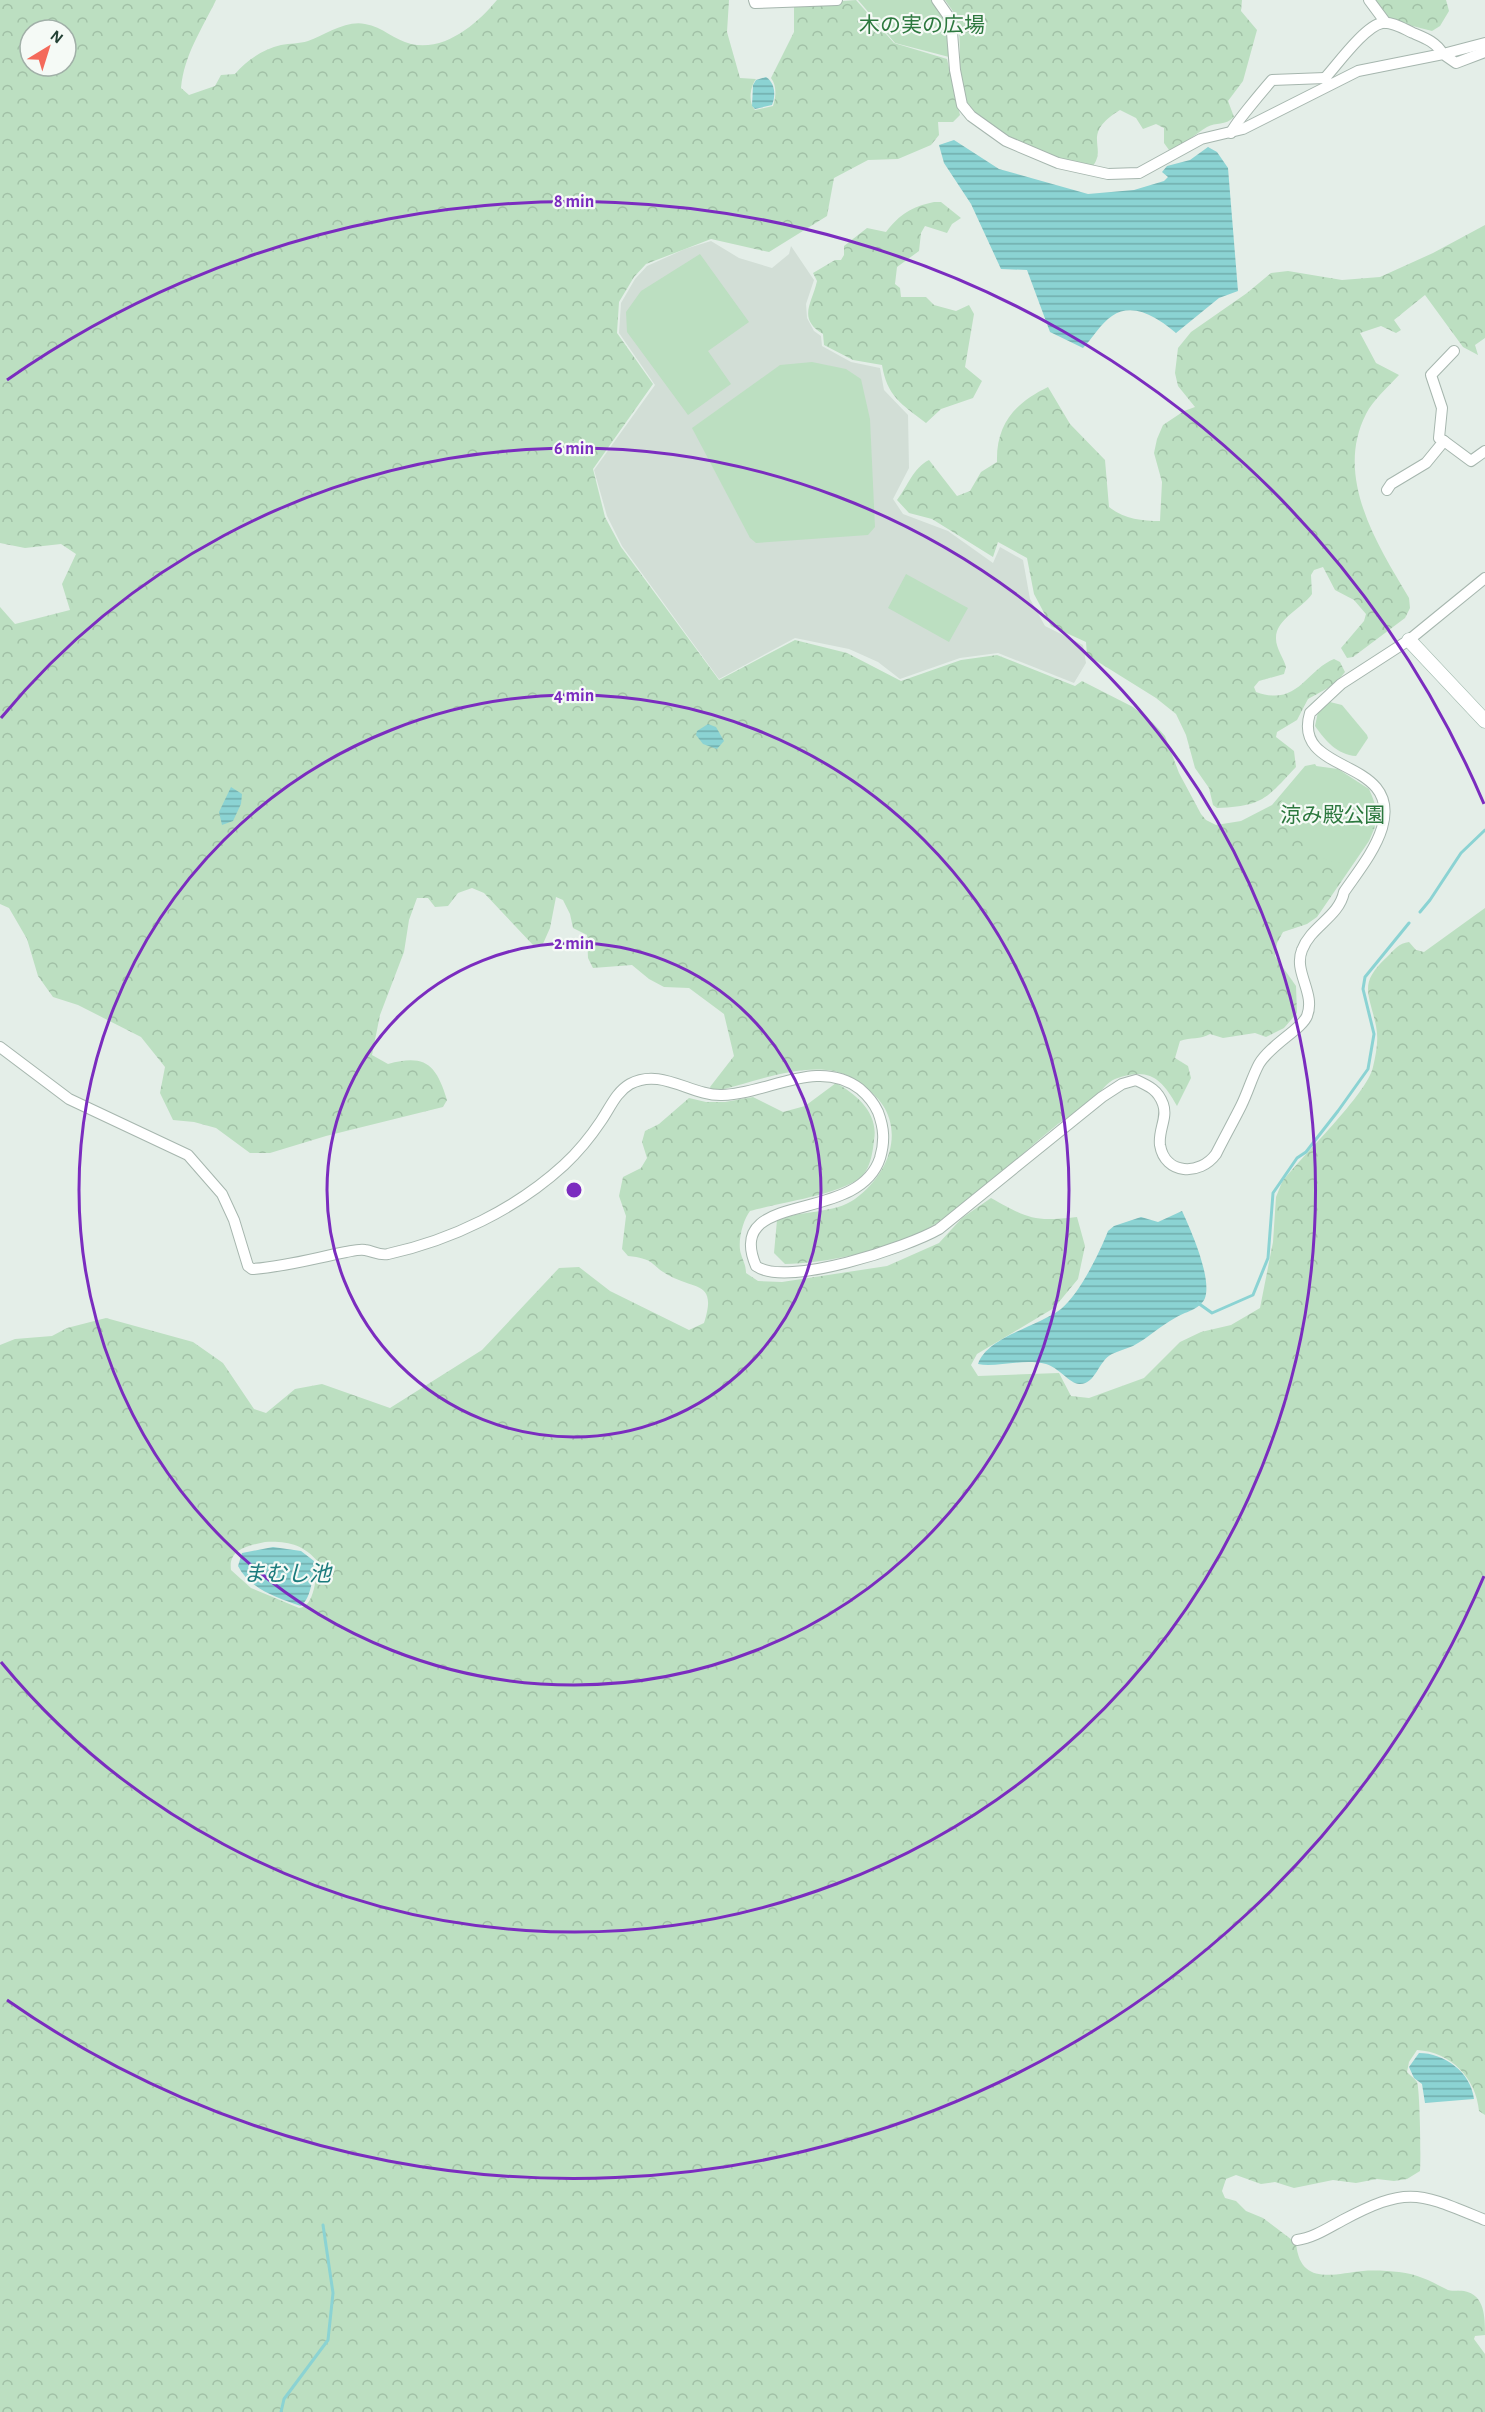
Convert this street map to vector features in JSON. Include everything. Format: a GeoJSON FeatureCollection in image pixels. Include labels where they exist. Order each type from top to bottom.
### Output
{"type":"FeatureCollection","features":[{"type":"Feature","properties":{"kind":"main road"},"geometry":{"type":"LineString","coordinates":[[1409,640],[1485,720]]}},
{"type":"Feature","properties":{"kind":"street"},"geometry":{"type":"LineString","coordinates":[[754,0],[755,3],[837,0]]}},
{"type":"Feature","properties":{"kind":"street"},"geometry":{"type":"LineString","coordinates":[[937,0],[951,20],[955,70],[962,105],[970,116],[1006,141],[1071,168],[1121,175],[1139,173],[1155,166],[1201,139],[1231,133],[1327,81],[1379,65],[1443,54],[1485,43]]}},
{"type":"Feature","properties":{"kind":"street"},"geometry":{"type":"LineString","coordinates":[[1370,0],[1386,23],[1434,43],[1443,54],[1456,63],[1485,52]]}},
{"type":"Feature","properties":{"kind":"street"},"geometry":{"type":"LineString","coordinates":[[1327,81],[1368,31],[1386,23]]}},
{"type":"Feature","properties":{"kind":"street"},"geometry":{"type":"LineString","coordinates":[[1231,133],[1233,126],[1256,102],[1272,80],[1327,81]]}},
{"type":"Feature","properties":{"kind":"street"},"geometry":{"type":"LineString","coordinates":[[1454,351],[1431,375],[1442,408],[1439,438],[1471,461],[1485,451]]}},
{"type":"Feature","properties":{"kind":"street"},"geometry":{"type":"LineString","coordinates":[[1387,490],[1398,479],[1426,463],[1444,441]]}},
{"type":"Feature","properties":{"kind":"street"},"geometry":{"type":"LineString","coordinates":[[0,1047],[69,1099],[188,1155],[222,1194],[234,1220],[248,1266],[252,1269],[273,1268],[363,1249],[384,1255],[480,1223],[509,1206],[564,1165],[598,1125],[618,1094],[630,1084],[654,1078],[705,1094],[722,1095],[821,1075],[854,1085],[877,1109],[884,1132],[884,1144],[878,1166],[863,1183],[842,1196],[769,1216],[752,1232],[749,1242],[756,1266],[774,1274],[791,1274],[855,1260],[918,1242],[939,1229],[1122,1084],[1136,1080],[1155,1090],[1164,1108],[1160,1135],[1163,1154],[1178,1168],[1198,1169],[1206,1165],[1216,1154],[1259,1064],[1275,1044],[1302,1026],[1309,1006],[1309,994],[1299,958],[1302,948],[1321,922],[1338,908],[1344,892],[1377,842],[1382,826],[1384,798],[1378,789],[1361,774],[1329,759],[1315,746],[1308,727],[1310,713],[1341,684],[1409,640],[1485,578]]}},
{"type":"Feature","properties":{"kind":"street"},"geometry":{"type":"LineString","coordinates":[[1297,2240],[1311,2237],[1360,2211],[1404,2195],[1432,2198],[1485,2220]]}},
{"type":"Feature","properties":{"kind":"shaded area"},"geometry":{"type":"Polygon","coordinates":[[[711,241],[739,258],[772,268],[789,254],[791,246],[814,280],[806,304],[807,318],[814,331],[821,336],[822,346],[851,362],[880,368],[884,390],[908,415],[909,468],[893,499],[903,514],[948,531],[993,563],[1000,547],[1023,560],[1030,599],[1045,626],[1083,645],[1086,663],[1074,683],[998,653],[960,658],[900,679],[878,662],[849,649],[795,638],[719,679],[622,546],[607,516],[594,470],[655,385],[619,333],[621,303],[635,279],[647,266],[685,249],[711,241]]]}},
{"type":"Feature","properties":{"kind":"green space"},"geometry":{"type":"Polygon","coordinates":[[[0,0],[216,0],[194,42],[186,64],[181,88],[189,95],[215,86],[221,75],[235,74],[250,60],[268,49],[308,41],[350,24],[365,24],[405,42],[424,45],[436,44],[460,34],[497,0],[729,0],[727,32],[740,78],[756,79],[751,95],[751,103],[755,110],[773,106],[775,92],[771,78],[794,32],[794,5],[856,0],[894,43],[947,59],[960,115],[953,122],[938,122],[939,135],[931,145],[898,159],[868,160],[834,178],[827,216],[769,252],[711,239],[646,264],[634,277],[619,302],[617,333],[653,384],[593,469],[605,517],[621,547],[719,680],[795,640],[847,653],[901,681],[961,660],[997,655],[1075,686],[1082,681],[1133,707],[1165,736],[1179,773],[1201,814],[1206,820],[1216,825],[1241,821],[1272,805],[1305,766],[1315,764],[1319,770],[1375,814],[1375,827],[1369,841],[1317,917],[1307,924],[1283,932],[1277,943],[1275,956],[1296,986],[1297,1013],[1284,1028],[1266,1037],[1255,1033],[1223,1038],[1210,1034],[1180,1041],[1175,1058],[1188,1066],[1191,1078],[1177,1106],[1165,1088],[1152,1077],[1136,1074],[1115,1079],[975,1195],[922,1232],[892,1245],[855,1255],[817,1262],[785,1264],[774,1253],[777,1220],[847,1204],[869,1187],[880,1173],[891,1143],[891,1127],[887,1112],[878,1098],[863,1086],[846,1075],[832,1071],[801,1071],[775,1075],[724,1089],[711,1089],[710,1087],[734,1056],[724,1014],[689,988],[664,987],[649,979],[632,965],[593,968],[588,958],[587,935],[573,928],[570,914],[563,900],[556,897],[550,928],[542,946],[533,945],[484,893],[472,888],[458,893],[448,906],[435,907],[428,898],[417,898],[409,920],[404,952],[380,1015],[372,1055],[388,1064],[411,1060],[427,1065],[433,1070],[443,1088],[447,1100],[443,1107],[326,1136],[270,1153],[250,1153],[216,1128],[194,1122],[173,1120],[160,1093],[165,1067],[141,1037],[78,1005],[53,997],[38,976],[27,939],[9,908],[0,904],[0,607],[15,624],[70,610],[62,584],[76,554],[61,544],[25,548],[0,543],[0,0]]]}},
{"type":"Feature","properties":{"kind":"green space","name":"木の実の広場"},"geometry":{"type":"Polygon","coordinates":[[[858,0],[936,0],[951,20],[953,58],[895,43],[858,0]]]}},
{"type":"Feature","properties":{"kind":"green space"},"geometry":{"type":"Polygon","coordinates":[[[945,0],[1242,0],[1241,11],[1257,30],[1243,81],[1228,101],[1234,117],[1231,120],[1207,127],[1169,150],[1164,143],[1164,128],[1156,124],[1143,129],[1136,118],[1120,110],[1101,127],[1097,140],[1098,153],[1092,167],[1062,159],[1022,143],[1003,134],[973,113],[965,103],[962,93],[958,23],[945,0]]]}},
{"type":"Feature","properties":{"kind":"green space"},"geometry":{"type":"Polygon","coordinates":[[[1372,0],[1446,0],[1449,11],[1440,26],[1432,31],[1389,20],[1372,0]]]}},
{"type":"Feature","properties":{"kind":"green space"},"geometry":{"type":"Polygon","coordinates":[[[934,202],[941,202],[961,218],[952,224],[947,233],[925,226],[921,233],[919,251],[897,267],[895,284],[900,288],[901,297],[926,297],[934,305],[956,311],[969,305],[974,314],[965,367],[982,381],[973,398],[941,409],[926,423],[902,404],[892,392],[884,376],[882,365],[853,360],[824,345],[823,334],[810,322],[808,310],[817,281],[813,273],[835,260],[841,260],[844,255],[844,246],[867,228],[886,232],[907,212],[934,202]]]}},
{"type":"Feature","properties":{"kind":"green space"},"geometry":{"type":"Polygon","coordinates":[[[1485,225],[1485,338],[1475,345],[1478,355],[1463,347],[1425,295],[1394,320],[1401,330],[1396,333],[1381,326],[1360,333],[1376,363],[1399,375],[1366,414],[1357,438],[1355,462],[1357,486],[1363,509],[1384,555],[1409,598],[1410,608],[1405,618],[1353,657],[1347,658],[1341,648],[1364,621],[1366,614],[1354,600],[1335,590],[1323,567],[1314,570],[1311,575],[1312,594],[1284,620],[1277,632],[1277,646],[1286,667],[1284,674],[1259,681],[1254,687],[1256,692],[1282,695],[1300,686],[1315,671],[1334,659],[1340,662],[1345,672],[1335,684],[1308,699],[1297,720],[1277,732],[1276,737],[1294,751],[1296,767],[1270,794],[1254,803],[1217,808],[1213,805],[1209,788],[1195,768],[1186,735],[1176,714],[1156,698],[1087,655],[1086,642],[1051,626],[1034,594],[1027,558],[998,542],[993,557],[932,519],[909,513],[897,500],[915,472],[929,460],[957,496],[970,491],[981,472],[997,462],[1000,436],[1010,416],[1026,400],[1048,387],[1070,424],[1105,460],[1109,507],[1133,518],[1160,521],[1162,482],[1154,453],[1163,425],[1184,411],[1195,407],[1178,386],[1175,373],[1178,348],[1191,332],[1247,293],[1271,273],[1288,271],[1342,280],[1380,277],[1433,253],[1485,225]]]}},
{"type":"Feature","properties":{"kind":"green space"},"geometry":{"type":"Polygon","coordinates":[[[700,254],[749,322],[708,351],[731,384],[688,415],[627,332],[626,312],[641,291],[700,254]]]}},
{"type":"Feature","properties":{"kind":"green space"},"geometry":{"type":"Polygon","coordinates":[[[812,362],[846,369],[861,379],[870,419],[875,527],[868,535],[756,543],[750,538],[692,428],[780,365],[812,362]]]}},
{"type":"Feature","properties":{"kind":"green space"},"geometry":{"type":"Polygon","coordinates":[[[906,574],[968,608],[949,642],[888,608],[906,574]]]}},
{"type":"Feature","properties":{"kind":"green space"},"geometry":{"type":"Polygon","coordinates":[[[1330,702],[1342,705],[1367,735],[1368,738],[1356,756],[1337,750],[1315,726],[1318,712],[1330,702]]]}},
{"type":"Feature","properties":{"kind":"green space","name":"涼み殿公園"},"geometry":{"type":"Polygon","coordinates":[[[1316,766],[1338,769],[1369,789],[1374,802],[1376,816],[1370,835],[1357,856],[1348,862],[1324,859],[1304,845],[1289,825],[1279,804],[1308,768],[1316,766]]]}},
{"type":"Feature","properties":{"kind":"green space"},"geometry":{"type":"Polygon","coordinates":[[[1485,908],[1485,2115],[1479,2111],[1473,2088],[1460,2069],[1441,2056],[1417,2050],[1409,2062],[1407,2072],[1417,2082],[1418,2088],[1420,2171],[1407,2179],[1394,2181],[1377,2179],[1356,2183],[1333,2180],[1294,2188],[1275,2182],[1261,2184],[1236,2175],[1226,2179],[1222,2191],[1225,2198],[1236,2201],[1246,2211],[1263,2218],[1296,2243],[1299,2257],[1311,2272],[1330,2275],[1363,2271],[1406,2273],[1424,2278],[1448,2290],[1464,2291],[1476,2297],[1480,2302],[1485,2321],[1485,2335],[1475,2336],[1474,2339],[1485,2354],[1485,2412],[0,2412],[0,1345],[15,1339],[52,1336],[67,1328],[106,1318],[193,1342],[223,1363],[254,1409],[266,1413],[295,1389],[322,1384],[390,1408],[482,1350],[559,1268],[579,1267],[610,1291],[689,1330],[704,1323],[708,1300],[702,1289],[670,1276],[648,1261],[628,1256],[622,1249],[626,1216],[619,1196],[623,1177],[641,1168],[647,1158],[642,1142],[645,1131],[659,1124],[689,1098],[706,1102],[725,1102],[753,1097],[783,1112],[805,1106],[836,1083],[858,1099],[873,1121],[874,1144],[868,1167],[863,1175],[842,1188],[750,1211],[740,1237],[740,1249],[746,1273],[758,1281],[782,1282],[887,1266],[939,1243],[962,1218],[991,1198],[1023,1215],[1040,1219],[1077,1217],[1085,1246],[1078,1279],[1054,1308],[977,1354],[971,1365],[978,1376],[1059,1373],[1071,1396],[1089,1398],[1144,1378],[1180,1342],[1201,1332],[1231,1325],[1260,1308],[1273,1242],[1276,1197],[1282,1182],[1359,1093],[1373,1067],[1377,1036],[1368,989],[1372,974],[1402,944],[1409,942],[1416,950],[1424,952],[1485,908]],[[273,1542],[259,1543],[240,1550],[233,1557],[231,1570],[251,1588],[299,1608],[304,1606],[312,1596],[318,1562],[300,1547],[273,1542]]]}},
{"type":"Feature","properties":{"kind":"water"},"geometry":{"type":"Polygon","coordinates":[[[766,77],[774,90],[772,105],[755,109],[752,106],[753,85],[756,80],[766,77]]]}},
{"type":"Feature","properties":{"kind":"water"},"geometry":{"type":"Polygon","coordinates":[[[954,140],[999,169],[1088,194],[1134,190],[1164,181],[1168,177],[1162,172],[1167,166],[1190,160],[1208,147],[1217,152],[1228,168],[1238,291],[1219,298],[1176,333],[1162,322],[1146,314],[1129,310],[1108,319],[1083,348],[1050,332],[1027,270],[1001,269],[971,204],[944,163],[939,145],[954,140]]]}},
{"type":"Feature","properties":{"kind":"water"},"geometry":{"type":"Polygon","coordinates":[[[708,724],[716,727],[724,741],[717,749],[703,744],[696,735],[697,731],[708,724]]]}},
{"type":"Feature","properties":{"kind":"water"},"geometry":{"type":"Polygon","coordinates":[[[231,787],[242,794],[241,804],[233,821],[222,825],[219,812],[231,787]]]}},
{"type":"Feature","properties":{"kind":"water"},"geometry":{"type":"Polygon","coordinates":[[[1182,1211],[1200,1254],[1206,1279],[1205,1298],[1199,1305],[1133,1346],[1107,1357],[1090,1380],[1085,1383],[1076,1384],[1055,1369],[1037,1362],[978,1364],[983,1355],[1002,1339],[1051,1315],[1068,1302],[1088,1273],[1108,1231],[1114,1226],[1141,1217],[1158,1222],[1182,1211]]]}},
{"type":"Feature","properties":{"kind":"water","name":"まむし池"},"geometry":{"type":"Polygon","coordinates":[[[273,1547],[301,1551],[314,1561],[310,1591],[301,1606],[257,1587],[238,1566],[242,1553],[273,1547]]]}},
{"type":"Feature","properties":{"kind":"water"},"geometry":{"type":"Polygon","coordinates":[[[1419,2053],[1438,2056],[1455,2066],[1468,2080],[1474,2099],[1425,2103],[1422,2084],[1414,2078],[1409,2067],[1419,2053]]]}},
{"type":"Feature","properties":{"kind":"waterway"},"geometry":{"type":"LineString","coordinates":[[1420,912],[1461,853],[1485,830]]}},
{"type":"Feature","properties":{"kind":"waterway"},"geometry":{"type":"LineString","coordinates":[[1198,1303],[1212,1313],[1253,1295],[1268,1258],[1273,1193],[1297,1158],[1306,1152],[1368,1069],[1374,1034],[1363,989],[1365,977],[1409,923]]}},
{"type":"Feature","properties":{"kind":"waterway"},"geometry":{"type":"LineString","coordinates":[[281,2412],[284,2399],[328,2340],[333,2293],[323,2225]]}}]}
